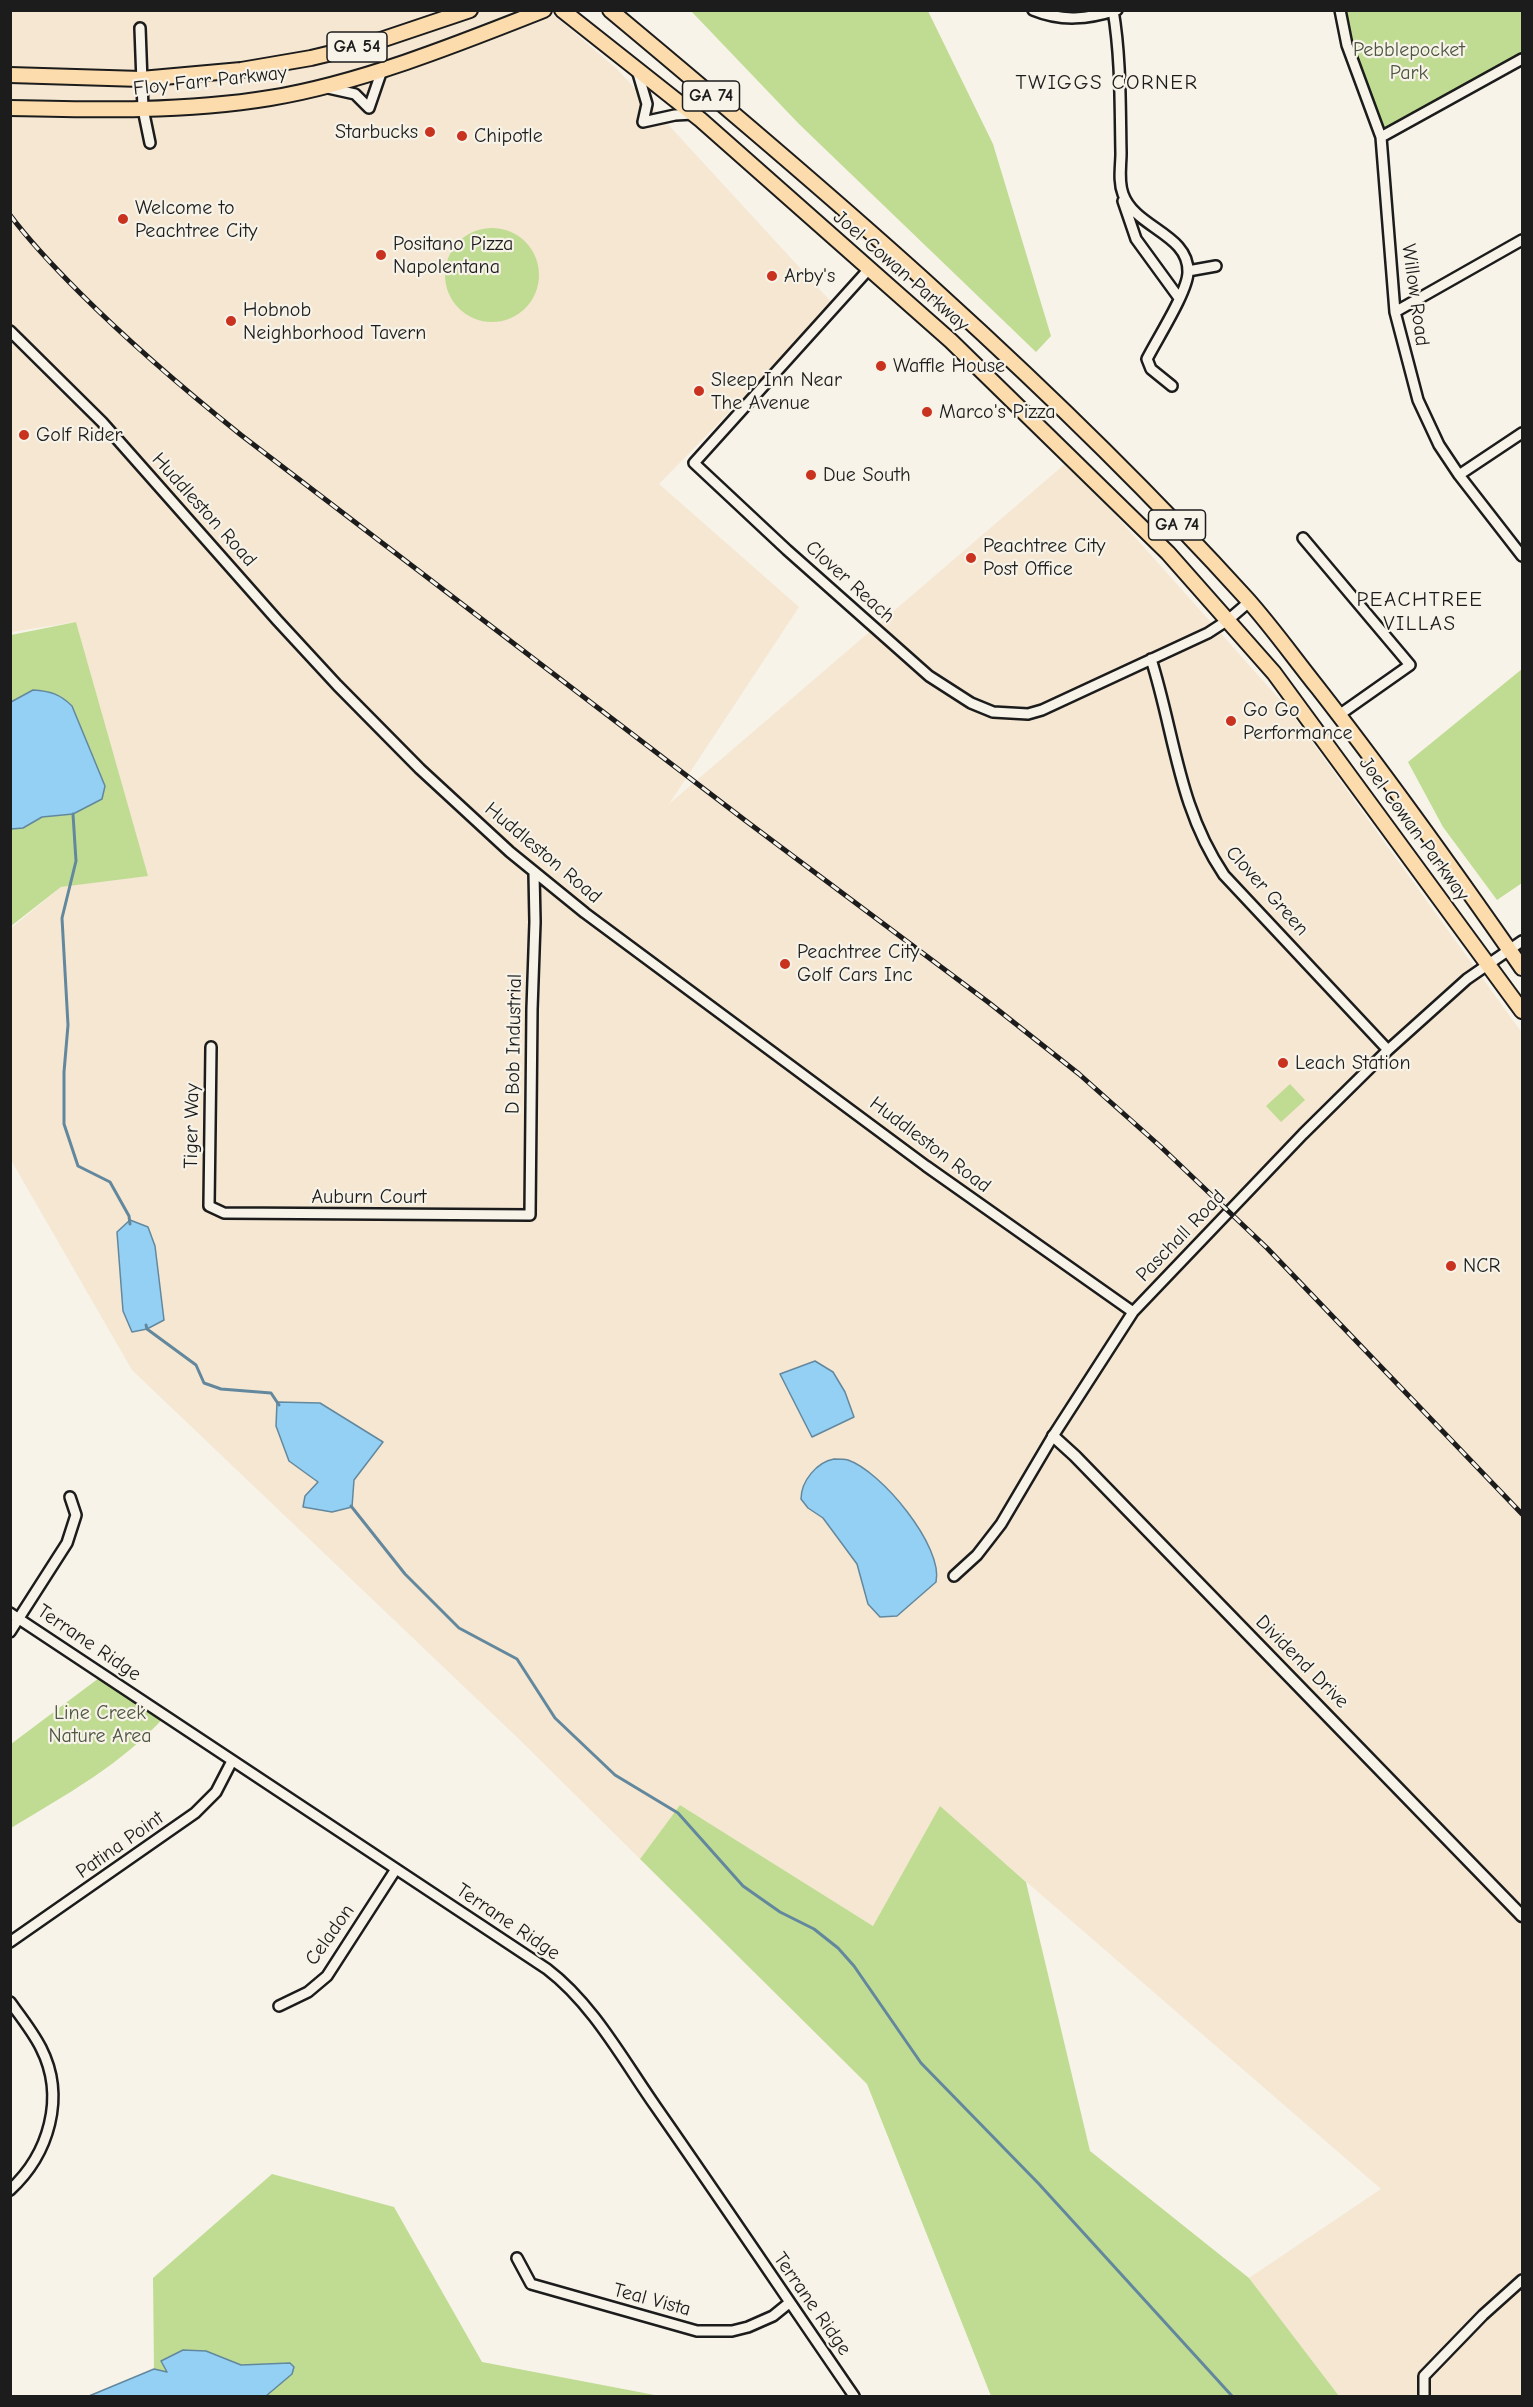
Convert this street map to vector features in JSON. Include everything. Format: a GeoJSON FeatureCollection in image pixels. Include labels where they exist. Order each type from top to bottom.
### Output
{"type":"FeatureCollection","features":[{"type":"Feature","properties":{"kind":"main road","name":"Floy Farr Parkway"},"geometry":{"type":"LineString","coordinates":[[10,108],[143,109],[250,101],[317,88],[399,63],[544,10]]}},
{"type":"Feature","properties":{"kind":"main road","name":"Joel Cowan Parkway"},"geometry":{"type":"LineString","coordinates":[[562,10],[693,114],[951,341],[1168,553],[1274,673],[1522,1011]]}},
{"type":"Feature","properties":{"kind":"main road","name":"Floy Farr Parkway"},"geometry":{"type":"LineString","coordinates":[[10,75],[141,79],[241,70],[311,58],[397,36],[467,11]]}},
{"type":"Feature","properties":{"kind":"main road","name":"Joel Cowan Parkway"},"geometry":{"type":"LineString","coordinates":[[615,13],[887,248],[1027,374],[1104,450],[1249,602],[1339,715],[1522,968]]}},
{"type":"Feature","properties":{"kind":"street"},"geometry":{"type":"LineString","coordinates":[[1033,10],[1056,18],[1071,19],[1087,18],[1115,11],[1120,81],[1123,205],[1136,239],[1179,298]]}},
{"type":"Feature","properties":{"kind":"street","name":"Willow Road"},"geometry":{"type":"LineString","coordinates":[[1340,10],[1347,45],[1381,137],[1395,312],[1419,401],[1435,439],[1459,475],[1522,556]]}},
{"type":"Feature","properties":{"kind":"street"},"geometry":{"type":"LineString","coordinates":[[140,28],[143,109],[150,143]]}},
{"type":"Feature","properties":{"kind":"street"},"geometry":{"type":"LineString","coordinates":[[1381,137],[1522,59]]}},
{"type":"Feature","properties":{"kind":"street"},"geometry":{"type":"LineString","coordinates":[[317,88],[339,89],[355,94],[369,108],[381,73],[399,63]]}},
{"type":"Feature","properties":{"kind":"street"},"geometry":{"type":"LineString","coordinates":[[637,70],[646,104],[643,122],[675,115],[693,114]]}},
{"type":"Feature","properties":{"kind":"street"},"geometry":{"type":"LineString","coordinates":[[1122,192],[1137,216],[1171,238],[1181,249],[1188,271],[1179,298],[1147,359],[1151,369],[1172,386]]}},
{"type":"Feature","properties":{"kind":"street"},"geometry":{"type":"LineString","coordinates":[[1395,312],[1522,240]]}},
{"type":"Feature","properties":{"kind":"street"},"geometry":{"type":"LineString","coordinates":[[1188,271],[1216,266]]}},
{"type":"Feature","properties":{"kind":"street","name":"Clover Reach"},"geometry":{"type":"LineString","coordinates":[[868,269],[856,286],[694,463],[889,642],[938,683],[970,704],[993,712],[1009,714],[1042,710],[1214,630],[1249,602]]}},
{"type":"Feature","properties":{"kind":"street","name":"Huddleston Road"},"geometry":{"type":"LineString","coordinates":[[10,331],[102,422],[337,685],[427,776],[534,873],[926,1166],[1133,1312]]}},
{"type":"Feature","properties":{"kind":"street"},"geometry":{"type":"LineString","coordinates":[[1459,475],[1522,433]]}},
{"type":"Feature","properties":{"kind":"street"},"geometry":{"type":"LineString","coordinates":[[1303,538],[1410,665],[1339,715]]}},
{"type":"Feature","properties":{"kind":"street","name":"Clover Green"},"geometry":{"type":"LineString","coordinates":[[1151,658],[1191,815],[1210,855],[1224,875],[1388,1050]]}},
{"type":"Feature","properties":{"kind":"street","name":"D Bob Industrial"},"geometry":{"type":"LineString","coordinates":[[530,1215],[534,873]]}},
{"type":"Feature","properties":{"kind":"street"},"geometry":{"type":"LineString","coordinates":[[1488,964],[1522,940]]}},
{"type":"Feature","properties":{"kind":"street","name":"Paschall Road"},"geometry":{"type":"LineString","coordinates":[[954,1576],[977,1555],[1001,1524],[1053,1436],[1133,1312],[1303,1134],[1388,1050],[1467,979],[1488,964]]}},
{"type":"Feature","properties":{"kind":"street","name":"Tiger Way"},"geometry":{"type":"LineString","coordinates":[[209,1206],[212,1047]]}},
{"type":"Feature","properties":{"kind":"street","name":"Auburn Court"},"geometry":{"type":"LineString","coordinates":[[209,1206],[224,1213],[530,1215]]}},
{"type":"Feature","properties":{"kind":"street","name":"Dividend Drive"},"geometry":{"type":"LineString","coordinates":[[1053,1436],[1299,1684],[1522,1916]]}},
{"type":"Feature","properties":{"kind":"street"},"geometry":{"type":"LineString","coordinates":[[10,1632],[67,1543],[76,1515],[70,1497]]}},
{"type":"Feature","properties":{"kind":"street","name":"Terrane Ridge"},"geometry":{"type":"LineString","coordinates":[[10,1613],[547,1969],[570,1988],[594,2018],[676,2136],[854,2397]]}},
{"type":"Feature","properties":{"kind":"street","name":"Patina Point"},"geometry":{"type":"LineString","coordinates":[[10,1942],[195,1813],[216,1792],[232,1761]]}},
{"type":"Feature","properties":{"kind":"street","name":"Celadon"},"geometry":{"type":"LineString","coordinates":[[279,2006],[309,1992],[327,1976],[396,1869]]}},
{"type":"Feature","properties":{"kind":"street"},"geometry":{"type":"LineString","coordinates":[[10,2002],[40,2046],[46,2060],[53,2098],[48,2132],[40,2152],[23,2178],[10,2190]]}},
{"type":"Feature","properties":{"kind":"street","name":"Teal Vista"},"geometry":{"type":"LineString","coordinates":[[517,2258],[531,2284],[698,2331],[732,2331],[748,2327],[773,2316],[789,2303]]}},
{"type":"Feature","properties":{"kind":"street"},"geometry":{"type":"LineString","coordinates":[[1424,2397],[1424,2376],[1483,2315],[1522,2280]]}},
{"type":"Feature","properties":{"kind":"shaded area"},"geometry":{"type":"Polygon","coordinates":[[[11,11],[549,11],[617,69],[834,305],[659,484],[799,607],[669,804],[1065,464],[1109,508],[1289,710],[1522,1033],[1522,2396],[1339,2396],[1249,2278],[1381,2189],[940,1807],[873,1926],[680,1805],[640,1859],[521,1741],[132,1370],[11,1160],[10,929],[61,887],[147,875],[76,622],[11,632],[11,11]]]}},
{"type":"Feature","properties":{"kind":"green space"},"geometry":{"type":"Polygon","coordinates":[[[691,11],[928,11],[993,144],[1051,336],[1036,352],[799,124],[691,11]]]}},
{"type":"Feature","properties":{"kind":"green space","name":"Pebblepocket Park"},"geometry":{"type":"Polygon","coordinates":[[[1342,11],[1522,11],[1522,59],[1381,137],[1358,74],[1342,11]]]}},
{"type":"Feature","properties":{"kind":"green space"},"geometry":{"type":"Polygon","coordinates":[[[492,228],[510,232],[525,242],[535,257],[539,275],[535,293],[525,308],[510,318],[492,322],[474,318],[459,308],[449,293],[445,275],[449,257],[459,242],[474,232],[492,228]]]}},
{"type":"Feature","properties":{"kind":"green space"},"geometry":{"type":"Polygon","coordinates":[[[76,622],[148,876],[61,887],[11,926],[11,635],[76,622]]]}},
{"type":"Feature","properties":{"kind":"green space"},"geometry":{"type":"Polygon","coordinates":[[[1522,669],[1522,883],[1497,900],[1443,827],[1408,762],[1522,669]]]}},
{"type":"Feature","properties":{"kind":"green space"},"geometry":{"type":"Polygon","coordinates":[[[1290,1084],[1305,1100],[1281,1122],[1266,1106],[1290,1084]]]}},
{"type":"Feature","properties":{"kind":"green space","name":"Line Creek Nature Area"},"geometry":{"type":"Polygon","coordinates":[[[103,1675],[165,1716],[149,1733],[112,1764],[11,1828],[11,1744],[103,1675]]]}},
{"type":"Feature","properties":{"kind":"green space"},"geometry":{"type":"Polygon","coordinates":[[[680,1805],[873,1926],[940,1806],[1026,1882],[1090,2151],[1249,2278],[1339,2396],[991,2396],[867,2084],[640,1859],[680,1805]]]}},
{"type":"Feature","properties":{"kind":"green space"},"geometry":{"type":"Polygon","coordinates":[[[272,2174],[394,2207],[482,2362],[660,2396],[193,2396],[154,2369],[153,2278],[272,2174]]]}},
{"type":"Feature","properties":{"kind":"water"},"geometry":{"type":"Polygon","coordinates":[[[33,690],[54,694],[72,706],[105,786],[102,799],[73,814],[42,817],[23,828],[11,829],[11,702],[33,690]]]}},
{"type":"Feature","properties":{"kind":"water"},"geometry":{"type":"Polygon","coordinates":[[[130,1220],[148,1227],[155,1246],[164,1320],[147,1329],[132,1332],[123,1311],[117,1232],[130,1220]]]}},
{"type":"Feature","properties":{"kind":"water"},"geometry":{"type":"Polygon","coordinates":[[[815,1361],[833,1372],[845,1392],[854,1417],[812,1437],[780,1374],[815,1361]]]}},
{"type":"Feature","properties":{"kind":"water"},"geometry":{"type":"Polygon","coordinates":[[[277,1402],[320,1403],[383,1442],[354,1480],[352,1507],[332,1512],[303,1507],[305,1496],[318,1482],[289,1461],[276,1426],[277,1402]]]}},
{"type":"Feature","properties":{"kind":"water"},"geometry":{"type":"Polygon","coordinates":[[[834,1459],[848,1460],[862,1467],[877,1479],[907,1512],[930,1550],[936,1567],[936,1582],[897,1616],[880,1617],[868,1604],[857,1564],[823,1518],[808,1508],[801,1499],[804,1486],[811,1473],[822,1464],[834,1459]]]}},
{"type":"Feature","properties":{"kind":"water"},"geometry":{"type":"Polygon","coordinates":[[[183,2350],[206,2351],[241,2365],[290,2363],[294,2367],[292,2374],[266,2396],[89,2396],[154,2369],[167,2372],[161,2361],[183,2350]]]}},
{"type":"Feature","properties":{"kind":"waterway"},"geometry":{"type":"LineString","coordinates":[[73,814],[76,861],[62,918],[68,1025],[64,1072],[64,1124],[78,1166],[110,1182],[129,1216],[130,1224]]}},
{"type":"Feature","properties":{"kind":"waterway"},"geometry":{"type":"LineString","coordinates":[[146,1325],[147,1329],[196,1365],[204,1383],[221,1389],[271,1393],[279,1405]]}},
{"type":"Feature","properties":{"kind":"waterway"},"geometry":{"type":"LineString","coordinates":[[351,1506],[405,1574],[459,1628],[517,1659],[555,1718],[615,1775],[678,1813],[743,1886],[780,1912],[814,1929],[838,1948],[854,1966],[921,2063],[1039,2184],[1232,2396]]}},
{"type":"Feature","properties":{"kind":"railway"},"geometry":{"type":"LineString","coordinates":[[10,215],[44,255],[99,312],[241,435],[746,821],[988,1002],[1079,1074],[1161,1147],[1267,1248],[1522,1514]]}},
{"type":"Feature","properties":{"kind":"place","name":"Starbucks"},"geometry":{"type":"Point","coordinates":[430,132]}},
{"type":"Feature","properties":{"kind":"place","name":"Chipotle"},"geometry":{"type":"Point","coordinates":[462,136]}},
{"type":"Feature","properties":{"kind":"place","name":"Welcome to Peachtree City"},"geometry":{"type":"Point","coordinates":[123,219]}},
{"type":"Feature","properties":{"kind":"place","name":"Positano Pizza Napolentana"},"geometry":{"type":"Point","coordinates":[381,255]}},
{"type":"Feature","properties":{"kind":"place","name":"Arby's"},"geometry":{"type":"Point","coordinates":[772,276]}},
{"type":"Feature","properties":{"kind":"place","name":"Hobnob Neighborhood Tavern"},"geometry":{"type":"Point","coordinates":[231,321]}},
{"type":"Feature","properties":{"kind":"place","name":"Waffle House"},"geometry":{"type":"Point","coordinates":[881,366]}},
{"type":"Feature","properties":{"kind":"place","name":"Sleep Inn Near The Avenue"},"geometry":{"type":"Point","coordinates":[699,391]}},
{"type":"Feature","properties":{"kind":"place","name":"Marco's Pizza"},"geometry":{"type":"Point","coordinates":[927,412]}},
{"type":"Feature","properties":{"kind":"place","name":"Golf Rider"},"geometry":{"type":"Point","coordinates":[24,435]}},
{"type":"Feature","properties":{"kind":"place","name":"Due South"},"geometry":{"type":"Point","coordinates":[811,475]}},
{"type":"Feature","properties":{"kind":"place","name":"Peachtree City Post Office"},"geometry":{"type":"Point","coordinates":[971,558]}},
{"type":"Feature","properties":{"kind":"place","name":"Go Go Performance"},"geometry":{"type":"Point","coordinates":[1231,721]}},
{"type":"Feature","properties":{"kind":"place","name":"Peachtree City Golf Cars Inc"},"geometry":{"type":"Point","coordinates":[785,964]}},
{"type":"Feature","properties":{"kind":"place","name":"Leach Station"},"geometry":{"type":"Point","coordinates":[1283,1063]}},
{"type":"Feature","properties":{"kind":"place","name":"NCR"},"geometry":{"type":"Point","coordinates":[1451,1266]}},
{"type":"Feature","properties":{"kind":"district","name":"TWIGGS CORNER"},"geometry":{"type":"Point","coordinates":[1107,83]}},
{"type":"Feature","properties":{"kind":"district","name":"PEACHTREE VILLAS"},"geometry":{"type":"Point","coordinates":[1420,612]}}]}
